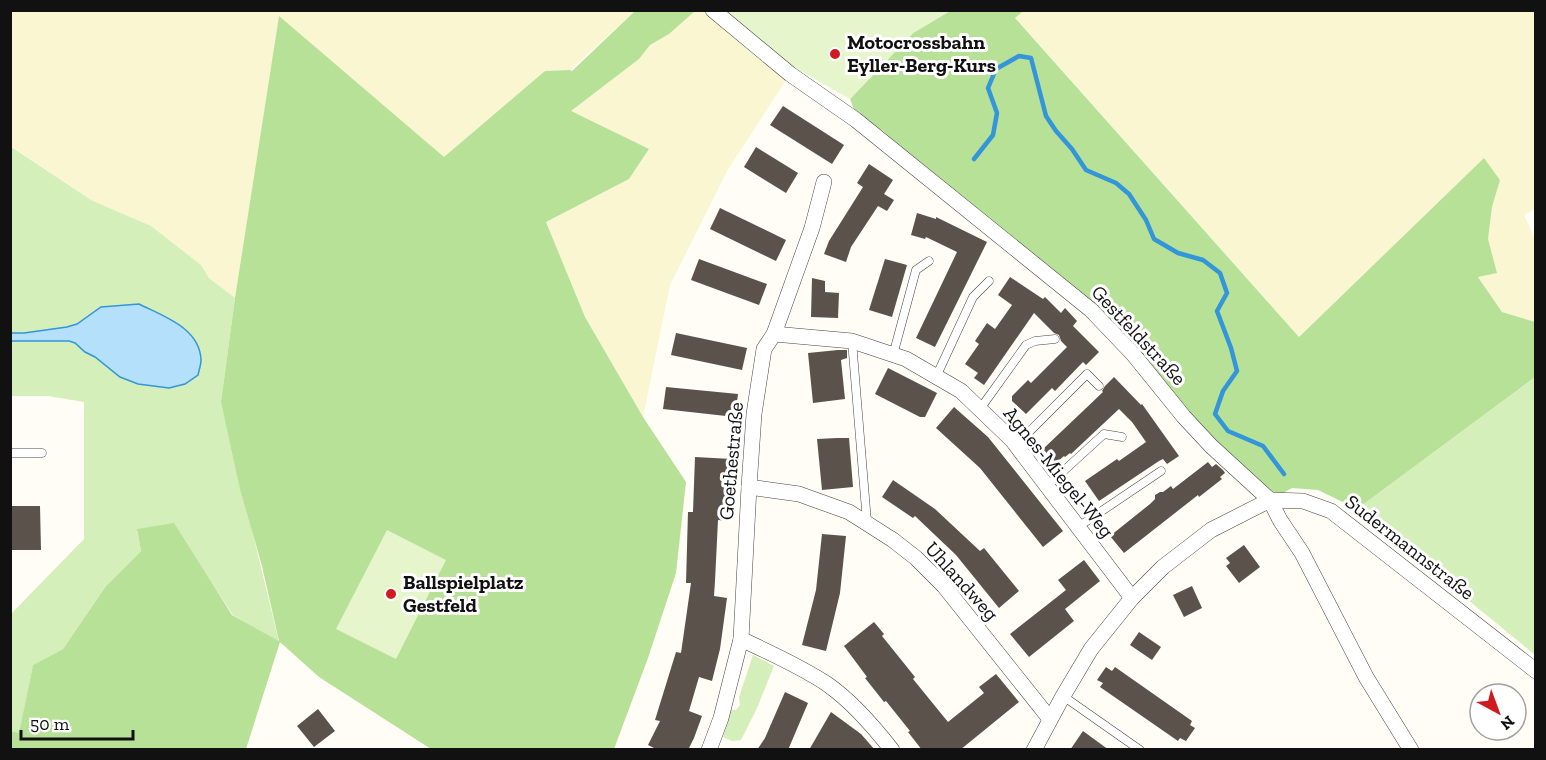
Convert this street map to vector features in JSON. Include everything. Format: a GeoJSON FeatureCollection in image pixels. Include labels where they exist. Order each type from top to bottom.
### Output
{"type":"FeatureCollection","features":[{"type":"Feature","properties":{"kind":"street","name":"Gestfeldstraße"},"geometry":{"type":"LineString","coordinates":[[713,10],[790,74],[856,120],[1091,310],[1133,354],[1219,454],[1270,500],[1302,553],[1366,677],[1411,750]]}},
{"type":"Feature","properties":{"kind":"street","name":"Goethestraße"},"geometry":{"type":"LineString","coordinates":[[709,750],[721,718],[741,639],[748,487],[754,414],[764,349],[774,334],[812,228],[824,182]]}},
{"type":"Feature","properties":{"kind":"street","name":"Agnes-Miegel-Weg"},"geometry":{"type":"LineString","coordinates":[[774,334],[852,342],[906,359],[961,391],[1016,445],[1132,598]]}},
{"type":"Feature","properties":{"kind":"street","name":"Uhlandweg"},"geometry":{"type":"LineString","coordinates":[[748,487],[799,494],[849,512],[916,558],[944,586],[1050,719]]}},
{"type":"Feature","properties":{"kind":"street","name":"Sudermannstraße"},"geometry":{"type":"LineString","coordinates":[[1034,750],[1091,649],[1132,598],[1163,567],[1211,530],[1270,500],[1303,501],[1331,511],[1536,671]]}},
{"type":"Feature","properties":{"kind":"street"},"geometry":{"type":"LineString","coordinates":[[741,639],[827,685],[850,705],[892,750]]}},
{"type":"Feature","properties":{"kind":"lane"},"geometry":{"type":"LineString","coordinates":[[893,355],[916,270],[929,261]]}},
{"type":"Feature","properties":{"kind":"lane"},"geometry":{"type":"LineString","coordinates":[[936,377],[971,301],[989,281]]}},
{"type":"Feature","properties":{"kind":"lane"},"geometry":{"type":"LineString","coordinates":[[980,409],[1026,345],[1035,340],[1055,339]]}},
{"type":"Feature","properties":{"kind":"lane"},"geometry":{"type":"LineString","coordinates":[[852,342],[867,523]]}},
{"type":"Feature","properties":{"kind":"lane"},"geometry":{"type":"LineString","coordinates":[[1016,445],[1087,374],[1099,386]]}},
{"type":"Feature","properties":{"kind":"lane"},"geometry":{"type":"LineString","coordinates":[[1047,486],[1104,434],[1122,437]]}},
{"type":"Feature","properties":{"kind":"lane"},"geometry":{"type":"LineString","coordinates":[[10,453],[42,453]]}},
{"type":"Feature","properties":{"kind":"lane"},"geometry":{"type":"LineString","coordinates":[[1078,527],[1161,471]]}},
{"type":"Feature","properties":{"kind":"lane"},"geometry":{"type":"LineString","coordinates":[[1063,696],[1140,750]]}},
{"type":"Feature","properties":{"kind":"shaded area"},"geometry":{"type":"Polygon","coordinates":[[[1023,10],[1535,11],[1535,209],[1524,215],[1535,239],[1535,322],[1502,312],[1478,276],[1497,273],[1488,239],[1492,207],[1500,180],[1484,158],[1299,337],[1015,17],[1023,10]]]}},
{"type":"Feature","properties":{"kind":"shaded area"},"geometry":{"type":"Polygon","coordinates":[[[10,11],[635,11],[570,70],[545,71],[444,157],[279,17],[235,298],[209,278],[201,265],[151,226],[91,200],[11,146],[10,11]]]}},
{"type":"Feature","properties":{"kind":"shaded area"},"geometry":{"type":"Polygon","coordinates":[[[695,11],[713,11],[790,74],[727,171],[670,285],[643,417],[585,317],[546,222],[629,179],[649,150],[570,112],[639,59],[650,45],[669,34],[695,11]]]}},
{"type":"Feature","properties":{"kind":"green space"},"geometry":{"type":"Polygon","coordinates":[[[635,11],[695,11],[669,34],[650,45],[639,59],[571,111],[649,149],[629,179],[546,222],[585,317],[643,417],[686,482],[676,573],[648,658],[614,749],[431,749],[319,677],[280,642],[246,749],[11,749],[10,731],[19,733],[33,665],[63,649],[106,586],[141,551],[137,529],[174,523],[232,615],[279,641],[262,566],[240,489],[221,402],[279,16],[444,157],[545,71],[572,71],[635,11]]]}},
{"type":"Feature","properties":{"kind":"green space","name":"Motocrossbahn Eyller-Berg-Kurs"},"geometry":{"type":"Polygon","coordinates":[[[723,11],[950,11],[913,33],[850,99],[794,67],[723,11]]]}},
{"type":"Feature","properties":{"kind":"green space"},"geometry":{"type":"Polygon","coordinates":[[[950,11],[1023,11],[1015,18],[1299,337],[1484,158],[1500,180],[1492,207],[1488,239],[1497,273],[1478,277],[1502,312],[1535,322],[1535,377],[1357,509],[1318,490],[1292,488],[1270,500],[1133,354],[964,206],[882,130],[859,122],[850,99],[913,33],[950,11]]]}},
{"type":"Feature","properties":{"kind":"green space"},"geometry":{"type":"Polygon","coordinates":[[[10,146],[91,200],[151,226],[201,265],[209,278],[235,298],[221,402],[279,642],[233,615],[205,573],[137,530],[141,551],[106,586],[63,649],[33,665],[19,734],[11,731],[11,614],[84,539],[84,402],[48,396],[11,396],[10,146]]]}},
{"type":"Feature","properties":{"kind":"green space"},"geometry":{"type":"Polygon","coordinates":[[[1535,377],[1535,655],[1357,509],[1535,377]]]}},
{"type":"Feature","properties":{"kind":"green space","name":"Ballspielplatz Gestfeld"},"geometry":{"type":"Polygon","coordinates":[[[387,530],[446,560],[396,659],[336,629],[387,530]]]}},
{"type":"Feature","properties":{"kind":"green space"},"geometry":{"type":"Polygon","coordinates":[[[753,655],[774,666],[741,740],[732,741],[723,737],[731,710],[736,710],[740,705],[739,697],[753,655]]]}},
{"type":"Feature","properties":{"kind":"water"},"geometry":{"type":"Polygon","coordinates":[[[139,304],[179,324],[194,339],[201,360],[198,375],[185,384],[169,388],[138,384],[120,377],[75,343],[69,341],[11,341],[11,333],[67,327],[77,324],[101,307],[139,304]]]}},
{"type":"Feature","properties":{"kind":"building"},"geometry":{"type":"Polygon","coordinates":[[[783,106],[844,145],[832,164],[770,125],[783,106]]]}},
{"type":"Feature","properties":{"kind":"building"},"geometry":{"type":"Polygon","coordinates":[[[756,147],[798,173],[786,193],[744,167],[756,147]]]}},
{"type":"Feature","properties":{"kind":"building"},"geometry":{"type":"Polygon","coordinates":[[[869,164],[893,180],[884,194],[894,200],[887,211],[878,206],[851,247],[846,262],[824,254],[829,241],[863,187],[857,183],[869,164]]]}},
{"type":"Feature","properties":{"kind":"building"},"geometry":{"type":"Polygon","coordinates":[[[720,208],[786,240],[776,261],[710,229],[720,208]]]}},
{"type":"Feature","properties":{"kind":"building"},"geometry":{"type":"Polygon","coordinates":[[[917,213],[936,219],[936,217],[987,242],[935,347],[916,338],[957,252],[926,237],[925,239],[911,235],[917,213]]]}},
{"type":"Feature","properties":{"kind":"building"},"geometry":{"type":"Polygon","coordinates":[[[699,259],[767,284],[759,305],[691,280],[699,259]]]}},
{"type":"Feature","properties":{"kind":"building"},"geometry":{"type":"Polygon","coordinates":[[[885,259],[907,265],[892,317],[869,310],[885,259]]]}},
{"type":"Feature","properties":{"kind":"building"},"geometry":{"type":"Polygon","coordinates":[[[1010,277],[1043,299],[1045,297],[1061,313],[1065,308],[1077,321],[1073,326],[1099,352],[1086,365],[1083,362],[1055,391],[1052,388],[1026,414],[1012,401],[1012,396],[1028,380],[1031,383],[1067,347],[1059,335],[1054,333],[1034,313],[984,385],[974,378],[978,373],[965,364],[979,344],[975,341],[987,323],[995,329],[1012,305],[998,295],[1010,277]]]}},
{"type":"Feature","properties":{"kind":"building"},"geometry":{"type":"Polygon","coordinates":[[[812,278],[825,281],[825,292],[839,293],[838,318],[811,317],[812,278]]]}},
{"type":"Feature","properties":{"kind":"building"},"geometry":{"type":"Polygon","coordinates":[[[676,333],[747,348],[742,370],[671,355],[676,333]]]}},
{"type":"Feature","properties":{"kind":"building"},"geometry":{"type":"Polygon","coordinates":[[[847,350],[847,358],[841,360],[845,399],[813,403],[808,353],[847,350]]]}},
{"type":"Feature","properties":{"kind":"building"},"geometry":{"type":"Polygon","coordinates":[[[888,368],[937,393],[925,417],[920,417],[875,394],[888,368]]]}},
{"type":"Feature","properties":{"kind":"building"},"geometry":{"type":"Polygon","coordinates":[[[1114,377],[1142,404],[1179,456],[1167,464],[1163,459],[1159,461],[1099,501],[1085,481],[1146,442],[1132,422],[1119,409],[1071,454],[1064,456],[1056,463],[1043,449],[1103,392],[1105,386],[1114,377]]]}},
{"type":"Feature","properties":{"kind":"building"},"geometry":{"type":"Polygon","coordinates":[[[666,387],[738,394],[735,417],[663,409],[666,387]]]}},
{"type":"Feature","properties":{"kind":"building"},"geometry":{"type":"Polygon","coordinates":[[[954,407],[988,437],[1063,531],[1043,547],[980,468],[936,428],[954,407]]]}},
{"type":"Feature","properties":{"kind":"building"},"geometry":{"type":"Polygon","coordinates":[[[849,438],[853,487],[822,490],[817,439],[849,438]]]}},
{"type":"Feature","properties":{"kind":"building"},"geometry":{"type":"Polygon","coordinates":[[[695,457],[732,459],[730,521],[718,520],[714,596],[727,598],[720,649],[712,681],[699,677],[689,711],[702,716],[694,738],[688,750],[658,750],[648,745],[660,721],[655,720],[676,652],[681,653],[691,583],[686,583],[688,512],[693,512],[695,457]]]}},
{"type":"Feature","properties":{"kind":"building"},"geometry":{"type":"Polygon","coordinates":[[[1208,462],[1212,467],[1216,464],[1223,470],[1225,473],[1220,477],[1222,479],[1124,553],[1110,536],[1150,504],[1155,499],[1155,495],[1171,486],[1173,489],[1208,462]]]}},
{"type":"Feature","properties":{"kind":"building"},"geometry":{"type":"Polygon","coordinates":[[[893,480],[935,509],[980,551],[984,548],[1019,591],[999,608],[956,555],[915,516],[913,518],[882,497],[893,480]]]}},
{"type":"Feature","properties":{"kind":"building"},"geometry":{"type":"Polygon","coordinates":[[[10,506],[40,506],[41,550],[10,550],[10,506]]]}},
{"type":"Feature","properties":{"kind":"building"},"geometry":{"type":"Polygon","coordinates":[[[822,534],[846,536],[840,593],[826,651],[802,645],[816,590],[822,534]]]}},
{"type":"Feature","properties":{"kind":"building"},"geometry":{"type":"Polygon","coordinates":[[[1244,545],[1260,567],[1239,583],[1226,566],[1230,563],[1226,558],[1244,545]]]}},
{"type":"Feature","properties":{"kind":"building"},"geometry":{"type":"Polygon","coordinates":[[[1084,560],[1100,581],[1065,609],[1074,621],[1029,657],[1010,634],[1066,590],[1058,580],[1084,560]]]}},
{"type":"Feature","properties":{"kind":"building"},"geometry":{"type":"Polygon","coordinates":[[[1192,586],[1202,608],[1184,617],[1173,595],[1192,586]]]}},
{"type":"Feature","properties":{"kind":"building"},"geometry":{"type":"Polygon","coordinates":[[[874,622],[884,634],[882,636],[915,677],[913,679],[948,722],[984,693],[979,687],[996,674],[1019,702],[960,750],[922,750],[908,732],[910,731],[865,678],[867,677],[844,646],[874,622]]]}},
{"type":"Feature","properties":{"kind":"building"},"geometry":{"type":"Polygon","coordinates":[[[1139,632],[1161,647],[1152,660],[1130,645],[1139,632]]]}},
{"type":"Feature","properties":{"kind":"building"},"geometry":{"type":"Polygon","coordinates":[[[1106,667],[1112,671],[1115,667],[1192,721],[1190,725],[1195,728],[1186,741],[1180,738],[1178,741],[1100,687],[1103,683],[1097,680],[1106,667]]]}},
{"type":"Feature","properties":{"kind":"building"},"geometry":{"type":"Polygon","coordinates":[[[785,692],[808,703],[788,750],[757,750],[765,738],[785,692]]]}},
{"type":"Feature","properties":{"kind":"building"},"geometry":{"type":"Polygon","coordinates":[[[318,709],[335,731],[314,747],[297,726],[318,709]]]}},
{"type":"Feature","properties":{"kind":"building"},"geometry":{"type":"Polygon","coordinates":[[[831,712],[861,734],[875,750],[809,750],[831,712]]]}},
{"type":"Feature","properties":{"kind":"building"},"geometry":{"type":"Polygon","coordinates":[[[1083,731],[1109,750],[1070,750],[1083,731]]]}},
{"type":"Feature","properties":{"kind":"waterway"},"geometry":{"type":"LineString","coordinates":[[974,159],[993,135],[997,113],[988,88],[996,69],[1019,56],[1031,58],[1046,116],[1086,170],[1116,183],[1129,194],[1146,220],[1154,239],[1178,253],[1203,260],[1220,273],[1227,293],[1217,311],[1237,371],[1223,391],[1215,414],[1228,431],[1263,446],[1284,474]]}},
{"type":"Feature","properties":{"kind":"place","name":"Motocrossbahn Eyller-Berg-Kurs"},"geometry":{"type":"Point","coordinates":[835,54]}},
{"type":"Feature","properties":{"kind":"place","name":"Ballspielplatz Gestfeld"},"geometry":{"type":"Point","coordinates":[391,594]}}]}
